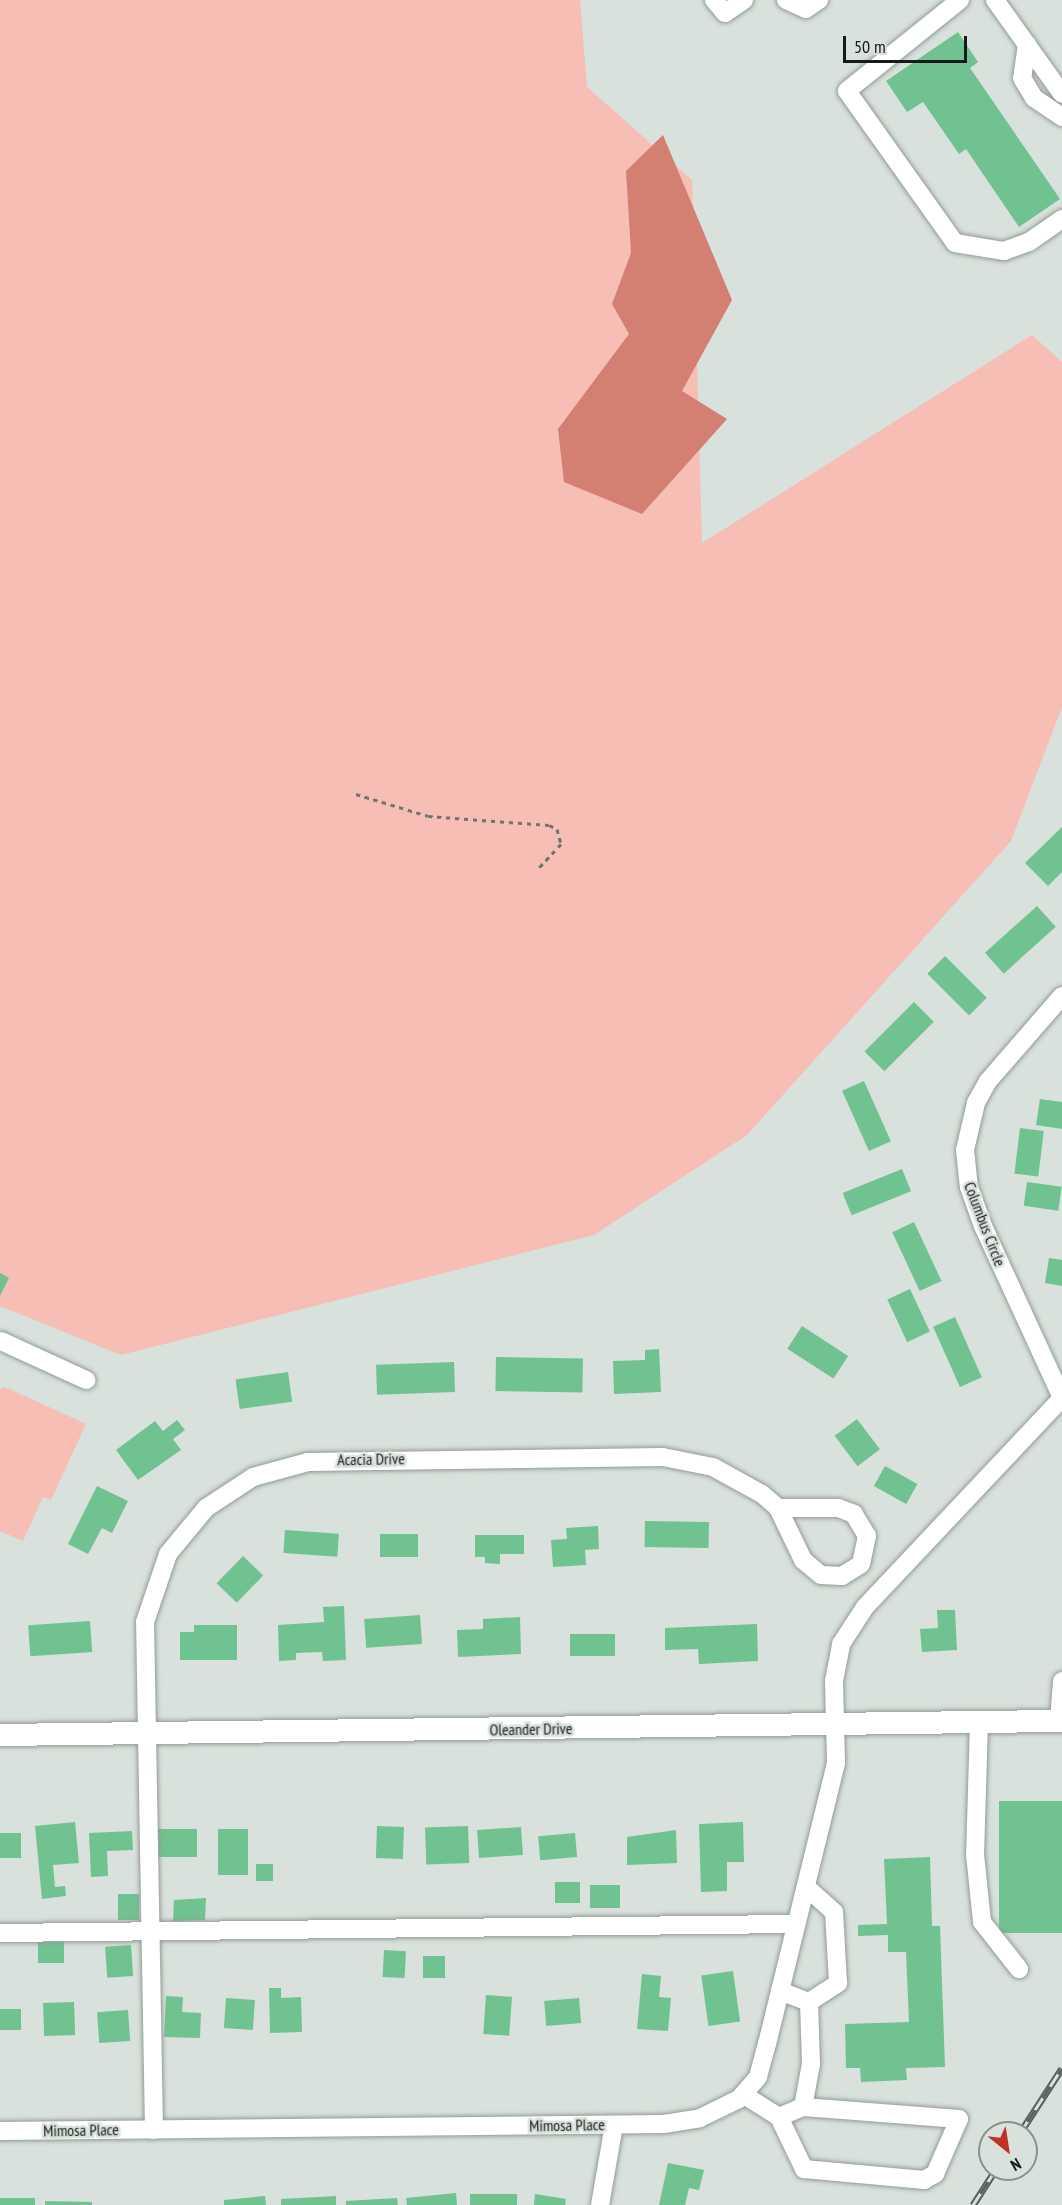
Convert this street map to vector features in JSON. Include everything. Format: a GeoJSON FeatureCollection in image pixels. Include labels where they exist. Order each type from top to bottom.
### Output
{"type":"FeatureCollection","features":[{"type":"Feature","properties":{"kind":"main road","name":"Oleander Drive"},"geometry":{"type":"LineString","coordinates":[[0,1735],[836,1726],[1060,1721]]}},
{"type":"Feature","properties":{"kind":"street"},"geometry":{"type":"LineString","coordinates":[[714,0],[725,13],[744,0]]}},
{"type":"Feature","properties":{"kind":"street"},"geometry":{"type":"LineString","coordinates":[[786,0],[806,9],[819,0]]}},
{"type":"Feature","properties":{"kind":"street"},"geometry":{"type":"LineString","coordinates":[[960,0],[848,91],[955,243],[1004,251],[1029,242],[1062,219]]}},
{"type":"Feature","properties":{"kind":"street"},"geometry":{"type":"LineString","coordinates":[[995,0],[1062,94]]}},
{"type":"Feature","properties":{"kind":"street"},"geometry":{"type":"LineString","coordinates":[[1027,44],[1021,58],[1022,78],[1034,98],[1062,117]]}},
{"type":"Feature","properties":{"kind":"street","name":"Columbus Circle"},"geometry":{"type":"LineString","coordinates":[[836,1726],[836,1662],[851,1625],[1062,1399],[983,1226],[969,1187],[965,1150],[976,1103],[988,1081],[1062,996]]}},
{"type":"Feature","properties":{"kind":"street"},"geometry":{"type":"LineString","coordinates":[[1,1341],[86,1380]]}},
{"type":"Feature","properties":{"kind":"street","name":"Acacia Drive"},"geometry":{"type":"LineString","coordinates":[[154,2130],[145,1733],[145,1622],[160,1569],[206,1508],[271,1469],[341,1460],[663,1457],[731,1475],[778,1508]]}},
{"type":"Feature","properties":{"kind":"street"},"geometry":{"type":"LineString","coordinates":[[778,1508],[837,1508],[854,1514],[867,1536],[861,1564],[842,1576],[812,1569],[796,1550],[778,1508]]}},
{"type":"Feature","properties":{"kind":"street"},"geometry":{"type":"LineString","coordinates":[[1060,1721],[1062,1681]]}},
{"type":"Feature","properties":{"kind":"street"},"geometry":{"type":"LineString","coordinates":[[979,1722],[975,1854],[982,1922],[1019,1969]]}},
{"type":"Feature","properties":{"kind":"street"},"geometry":{"type":"LineString","coordinates":[[779,2117],[803,2107],[959,2119],[935,2174],[924,2180],[804,2169],[779,2117],[744,2095],[758,2077],[806,1887],[836,1762],[836,1726]]}},
{"type":"Feature","properties":{"kind":"street"},"geometry":{"type":"LineString","coordinates":[[806,1887],[834,1912],[839,1941],[838,1983],[809,2002]]}},
{"type":"Feature","properties":{"kind":"street"},"geometry":{"type":"LineString","coordinates":[[0,1933],[796,1924]]}},
{"type":"Feature","properties":{"kind":"street"},"geometry":{"type":"LineString","coordinates":[[780,1991],[809,2002]]}},
{"type":"Feature","properties":{"kind":"street"},"geometry":{"type":"LineString","coordinates":[[803,2107],[811,2064],[809,2002]]}},
{"type":"Feature","properties":{"kind":"street","name":"Mimosa Place"},"geometry":{"type":"LineString","coordinates":[[0,2131],[614,2125],[700,2118],[744,2095]]}},
{"type":"Feature","properties":{"kind":"street"},"geometry":{"type":"LineString","coordinates":[[600,2205],[614,2125]]}},
{"type":"Feature","properties":{"kind":"path"},"geometry":{"type":"LineString","coordinates":[[356,794],[428,816],[549,825],[557,829],[561,844],[538,869]]}},
{"type":"Feature","properties":{"kind":"shaded area"},"geometry":{"type":"Polygon","coordinates":[[[0,0],[580,0],[587,87],[692,180],[702,543],[1032,335],[1062,362],[1062,707],[1011,841],[747,1135],[594,1235],[121,1355],[0,1306],[0,0]]]}},
{"type":"Feature","properties":{"kind":"shaded area"},"geometry":{"type":"Polygon","coordinates":[[[663,135],[732,300],[682,391],[727,419],[642,514],[564,482],[558,429],[629,334],[612,304],[631,253],[626,171],[663,135]]]}},
{"type":"Feature","properties":{"kind":"shaded area"},"geometry":{"type":"Polygon","coordinates":[[[5,1387],[86,1424],[51,1500],[43,1497],[23,1541],[0,1531],[0,1389],[5,1387]]]}},
{"type":"Feature","properties":{"kind":"building"},"geometry":{"type":"Polygon","coordinates":[[[958,32],[978,62],[970,68],[1060,199],[1019,227],[966,149],[959,154],[923,102],[907,112],[886,81],[958,32]]]}},
{"type":"Feature","properties":{"kind":"building"},"geometry":{"type":"Polygon","coordinates":[[[1062,827],[1062,872],[1048,886],[1025,863],[1062,827]]]}},
{"type":"Feature","properties":{"kind":"building"},"geometry":{"type":"Polygon","coordinates":[[[1037,906],[1056,927],[1004,974],[985,953],[1037,906]]]}},
{"type":"Feature","properties":{"kind":"building"},"geometry":{"type":"Polygon","coordinates":[[[945,956],[987,998],[969,1015],[927,974],[945,956]]]}},
{"type":"Feature","properties":{"kind":"building"},"geometry":{"type":"Polygon","coordinates":[[[914,1002],[934,1022],[884,1071],[865,1051],[914,1002]]]}},
{"type":"Feature","properties":{"kind":"building"},"geometry":{"type":"Polygon","coordinates":[[[864,1081],[891,1141],[869,1151],[842,1091],[864,1081]]]}},
{"type":"Feature","properties":{"kind":"building"},"geometry":{"type":"Polygon","coordinates":[[[1040,1099],[1062,1102],[1062,1129],[1036,1125],[1040,1099]]]}},
{"type":"Feature","properties":{"kind":"building"},"geometry":{"type":"Polygon","coordinates":[[[1020,1128],[1044,1131],[1038,1177],[1014,1174],[1020,1128]]]}},
{"type":"Feature","properties":{"kind":"building"},"geometry":{"type":"Polygon","coordinates":[[[902,1169],[911,1191],[852,1215],[843,1193],[902,1169]]]}},
{"type":"Feature","properties":{"kind":"building"},"geometry":{"type":"Polygon","coordinates":[[[1027,1182],[1062,1187],[1058,1211],[1024,1206],[1027,1182]]]}},
{"type":"Feature","properties":{"kind":"building"},"geometry":{"type":"Polygon","coordinates":[[[914,1222],[941,1281],[920,1291],[892,1232],[914,1222]]]}},
{"type":"Feature","properties":{"kind":"building"},"geometry":{"type":"Polygon","coordinates":[[[1049,1258],[1062,1260],[1062,1286],[1045,1283],[1049,1258]]]}},
{"type":"Feature","properties":{"kind":"building"},"geometry":{"type":"Polygon","coordinates":[[[0,1273],[9,1278],[0,1296],[0,1273]]]}},
{"type":"Feature","properties":{"kind":"building"},"geometry":{"type":"Polygon","coordinates":[[[910,1289],[930,1332],[907,1342],[887,1300],[910,1289]]]}},
{"type":"Feature","properties":{"kind":"building"},"geometry":{"type":"Polygon","coordinates":[[[955,1317],[982,1377],[960,1387],[933,1327],[955,1317]]]}},
{"type":"Feature","properties":{"kind":"building"},"geometry":{"type":"Polygon","coordinates":[[[802,1326],[848,1356],[833,1379],[787,1349],[802,1326]]]}},
{"type":"Feature","properties":{"kind":"building"},"geometry":{"type":"Polygon","coordinates":[[[659,1349],[661,1392],[614,1394],[613,1361],[645,1360],[645,1350],[659,1349]]]}},
{"type":"Feature","properties":{"kind":"building"},"geometry":{"type":"Polygon","coordinates":[[[496,1357],[583,1359],[582,1393],[495,1391],[496,1357]]]}},
{"type":"Feature","properties":{"kind":"building"},"geometry":{"type":"Polygon","coordinates":[[[454,1362],[455,1392],[377,1395],[376,1365],[454,1362]]]}},
{"type":"Feature","properties":{"kind":"building"},"geometry":{"type":"Polygon","coordinates":[[[288,1372],[292,1402],[240,1409],[236,1379],[288,1372]]]}},
{"type":"Feature","properties":{"kind":"building"},"geometry":{"type":"Polygon","coordinates":[[[857,1419],[880,1449],[858,1466],[835,1436],[857,1419]]]}},
{"type":"Feature","properties":{"kind":"building"},"geometry":{"type":"Polygon","coordinates":[[[177,1420],[185,1430],[173,1439],[181,1450],[138,1480],[116,1450],[155,1421],[163,1431],[177,1420]]]}},
{"type":"Feature","properties":{"kind":"building"},"geometry":{"type":"Polygon","coordinates":[[[885,1466],[917,1484],[906,1504],[874,1486],[885,1466]]]}},
{"type":"Feature","properties":{"kind":"building"},"geometry":{"type":"Polygon","coordinates":[[[97,1486],[128,1501],[112,1533],[102,1528],[88,1554],[68,1544],[97,1486]]]}},
{"type":"Feature","properties":{"kind":"building"},"geometry":{"type":"Polygon","coordinates":[[[645,1521],[709,1522],[709,1548],[645,1547],[645,1521]]]}},
{"type":"Feature","properties":{"kind":"building"},"geometry":{"type":"Polygon","coordinates":[[[598,1526],[599,1549],[585,1550],[586,1565],[553,1567],[551,1540],[567,1539],[566,1528],[598,1526]]]}},
{"type":"Feature","properties":{"kind":"building"},"geometry":{"type":"Polygon","coordinates":[[[285,1530],[339,1534],[337,1557],[283,1553],[285,1530]]]}},
{"type":"Feature","properties":{"kind":"building"},"geometry":{"type":"Polygon","coordinates":[[[380,1534],[418,1534],[418,1557],[380,1557],[380,1534]]]}},
{"type":"Feature","properties":{"kind":"building"},"geometry":{"type":"Polygon","coordinates":[[[475,1535],[524,1535],[524,1554],[500,1554],[500,1564],[485,1563],[485,1557],[475,1557],[475,1535]]]}},
{"type":"Feature","properties":{"kind":"building"},"geometry":{"type":"Polygon","coordinates":[[[243,1556],[263,1575],[237,1603],[217,1583],[243,1556]]]}},
{"type":"Feature","properties":{"kind":"building"},"geometry":{"type":"Polygon","coordinates":[[[344,1606],[346,1660],[323,1661],[322,1652],[296,1653],[296,1660],[279,1661],[278,1625],[324,1622],[323,1607],[344,1606]]]}},
{"type":"Feature","properties":{"kind":"building"},"geometry":{"type":"Polygon","coordinates":[[[937,1610],[955,1610],[957,1650],[922,1652],[920,1629],[938,1628],[937,1610]]]}},
{"type":"Feature","properties":{"kind":"building"},"geometry":{"type":"Polygon","coordinates":[[[420,1615],[422,1644],[366,1648],[364,1619],[420,1615]]]}},
{"type":"Feature","properties":{"kind":"building"},"geometry":{"type":"Polygon","coordinates":[[[520,1617],[521,1654],[458,1657],[457,1630],[483,1629],[483,1619],[520,1617]]]}},
{"type":"Feature","properties":{"kind":"building"},"geometry":{"type":"Polygon","coordinates":[[[90,1621],[92,1652],[30,1656],[28,1625],[90,1621]]]}},
{"type":"Feature","properties":{"kind":"building"},"geometry":{"type":"Polygon","coordinates":[[[757,1624],[758,1661],[699,1664],[698,1649],[665,1650],[665,1628],[757,1624]]]}},
{"type":"Feature","properties":{"kind":"building"},"geometry":{"type":"Polygon","coordinates":[[[194,1625],[237,1625],[237,1660],[180,1660],[180,1632],[194,1632],[194,1625]]]}},
{"type":"Feature","properties":{"kind":"building"},"geometry":{"type":"Polygon","coordinates":[[[570,1634],[615,1634],[615,1656],[570,1656],[570,1634]]]}},
{"type":"Feature","properties":{"kind":"building"},"geometry":{"type":"Polygon","coordinates":[[[999,1801],[1062,1801],[1062,1933],[999,1933],[999,1801]]]}},
{"type":"Feature","properties":{"kind":"building"},"geometry":{"type":"Polygon","coordinates":[[[75,1822],[79,1863],[53,1865],[55,1887],[65,1886],[66,1896],[42,1899],[35,1826],[75,1822]]]}},
{"type":"Feature","properties":{"kind":"building"},"geometry":{"type":"Polygon","coordinates":[[[743,1822],[744,1862],[727,1862],[727,1891],[701,1892],[699,1824],[743,1822]]]}},
{"type":"Feature","properties":{"kind":"building"},"geometry":{"type":"Polygon","coordinates":[[[377,1826],[404,1827],[403,1859],[376,1858],[377,1826]]]}},
{"type":"Feature","properties":{"kind":"building"},"geometry":{"type":"Polygon","coordinates":[[[468,1826],[469,1863],[426,1864],[425,1828],[468,1826]]]}},
{"type":"Feature","properties":{"kind":"building"},"geometry":{"type":"Polygon","coordinates":[[[521,1827],[523,1855],[479,1858],[477,1830],[521,1827]]]}},
{"type":"Feature","properties":{"kind":"building"},"geometry":{"type":"Polygon","coordinates":[[[157,1829],[197,1829],[197,1857],[157,1857],[157,1829]]]}},
{"type":"Feature","properties":{"kind":"building"},"geometry":{"type":"Polygon","coordinates":[[[218,1829],[248,1829],[248,1875],[218,1875],[218,1829]]]}},
{"type":"Feature","properties":{"kind":"building"},"geometry":{"type":"Polygon","coordinates":[[[676,1830],[677,1863],[627,1865],[627,1837],[676,1830]]]}},
{"type":"Feature","properties":{"kind":"building"},"geometry":{"type":"Polygon","coordinates":[[[132,1831],[133,1850],[107,1851],[108,1876],[91,1877],[89,1833],[132,1831]]]}},
{"type":"Feature","properties":{"kind":"building"},"geometry":{"type":"Polygon","coordinates":[[[0,1833],[21,1833],[21,1858],[0,1858],[0,1833]]]}},
{"type":"Feature","properties":{"kind":"building"},"geometry":{"type":"Polygon","coordinates":[[[575,1833],[577,1857],[540,1860],[538,1836],[575,1833]]]}},
{"type":"Feature","properties":{"kind":"building"},"geometry":{"type":"Polygon","coordinates":[[[930,1857],[932,1926],[940,1926],[945,2067],[906,2068],[907,2080],[861,2082],[860,2068],[846,2068],[845,2024],[909,2022],[906,1952],[888,1952],[888,1935],[858,1936],[858,1925],[887,1924],[884,1859],[930,1857]]]}},
{"type":"Feature","properties":{"kind":"building"},"geometry":{"type":"Polygon","coordinates":[[[256,1864],[273,1864],[273,1881],[256,1881],[256,1864]]]}},
{"type":"Feature","properties":{"kind":"building"},"geometry":{"type":"Polygon","coordinates":[[[555,1882],[580,1882],[580,1903],[555,1903],[555,1882]]]}},
{"type":"Feature","properties":{"kind":"building"},"geometry":{"type":"Polygon","coordinates":[[[590,1885],[620,1885],[620,1908],[590,1908],[590,1885]]]}},
{"type":"Feature","properties":{"kind":"building"},"geometry":{"type":"Polygon","coordinates":[[[118,1894],[139,1894],[139,1920],[118,1920],[118,1894]]]}},
{"type":"Feature","properties":{"kind":"building"},"geometry":{"type":"Polygon","coordinates":[[[206,1898],[205,1920],[173,1921],[174,1900],[206,1898]]]}},
{"type":"Feature","properties":{"kind":"building"},"geometry":{"type":"Polygon","coordinates":[[[38,1942],[64,1942],[64,1963],[38,1963],[38,1942]]]}},
{"type":"Feature","properties":{"kind":"building"},"geometry":{"type":"Polygon","coordinates":[[[131,1945],[133,1976],[107,1978],[105,1947],[131,1945]]]}},
{"type":"Feature","properties":{"kind":"building"},"geometry":{"type":"Polygon","coordinates":[[[384,1950],[406,1951],[405,1978],[383,1977],[384,1950]]]}},
{"type":"Feature","properties":{"kind":"building"},"geometry":{"type":"Polygon","coordinates":[[[423,1956],[445,1956],[445,1978],[423,1978],[423,1956]]]}},
{"type":"Feature","properties":{"kind":"building"},"geometry":{"type":"Polygon","coordinates":[[[733,1971],[740,2022],[708,2026],[701,1975],[733,1971]]]}},
{"type":"Feature","properties":{"kind":"building"},"geometry":{"type":"Polygon","coordinates":[[[642,1974],[661,1976],[659,1997],[671,1998],[668,2031],[637,2029],[642,1974]]]}},
{"type":"Feature","properties":{"kind":"building"},"geometry":{"type":"Polygon","coordinates":[[[269,1988],[281,1988],[281,1998],[301,1997],[302,2032],[270,2033],[269,1988]]]}},
{"type":"Feature","properties":{"kind":"building"},"geometry":{"type":"Polygon","coordinates":[[[486,1995],[512,1997],[509,2036],[483,2034],[486,1995]]]}},
{"type":"Feature","properties":{"kind":"building"},"geometry":{"type":"Polygon","coordinates":[[[166,1996],[183,1997],[182,2012],[201,2013],[200,2038],[164,2037],[166,1996]]]}},
{"type":"Feature","properties":{"kind":"building"},"geometry":{"type":"Polygon","coordinates":[[[226,1998],[255,2000],[253,2030],[224,2028],[226,1998]]]}},
{"type":"Feature","properties":{"kind":"building"},"geometry":{"type":"Polygon","coordinates":[[[579,1998],[581,2023],[546,2026],[544,2001],[579,1998]]]}},
{"type":"Feature","properties":{"kind":"building"},"geometry":{"type":"Polygon","coordinates":[[[74,2002],[75,2035],[44,2036],[43,2003],[74,2002]]]}},
{"type":"Feature","properties":{"kind":"building"},"geometry":{"type":"Polygon","coordinates":[[[0,2009],[21,2009],[21,2030],[0,2030],[0,2009]]]}},
{"type":"Feature","properties":{"kind":"building"},"geometry":{"type":"Polygon","coordinates":[[[128,2010],[130,2041],[99,2043],[97,2012],[128,2010]]]}},
{"type":"Feature","properties":{"kind":"building"},"geometry":{"type":"Polygon","coordinates":[[[668,2163],[704,2170],[699,2190],[689,2188],[685,2205],[659,2205],[668,2163]]]}},
{"type":"Feature","properties":{"kind":"building"},"geometry":{"type":"Polygon","coordinates":[[[456,2193],[457,2205],[407,2205],[406,2198],[456,2193]]]}},
{"type":"Feature","properties":{"kind":"building"},"geometry":{"type":"Polygon","coordinates":[[[470,2194],[517,2194],[517,2205],[470,2205],[470,2194]]]}},
{"type":"Feature","properties":{"kind":"building"},"geometry":{"type":"Polygon","coordinates":[[[535,2194],[566,2199],[565,2205],[534,2205],[535,2194]]]}},
{"type":"Feature","properties":{"kind":"building"},"geometry":{"type":"Polygon","coordinates":[[[265,2196],[266,2205],[224,2205],[224,2200],[265,2196]]]}},
{"type":"Feature","properties":{"kind":"building"},"geometry":{"type":"Polygon","coordinates":[[[336,2196],[336,2205],[281,2205],[281,2199],[336,2196]]]}},
{"type":"Feature","properties":{"kind":"building"},"geometry":{"type":"Polygon","coordinates":[[[0,2198],[35,2198],[35,2205],[0,2205],[0,2198]]]}},
{"type":"Feature","properties":{"kind":"building"},"geometry":{"type":"Polygon","coordinates":[[[397,2198],[398,2205],[346,2205],[346,2201],[397,2198]]]}},
{"type":"Feature","properties":{"kind":"building"},"geometry":{"type":"Polygon","coordinates":[[[45,2201],[92,2202],[92,2205],[45,2205],[45,2201]]]}},
{"type":"Feature","properties":{"kind":"railway"},"geometry":{"type":"LineString","coordinates":[[1028,2121],[1062,2068]]}},
{"type":"Feature","properties":{"kind":"railway"},"geometry":{"type":"LineString","coordinates":[[973,2205],[988,2181]]}}]}
